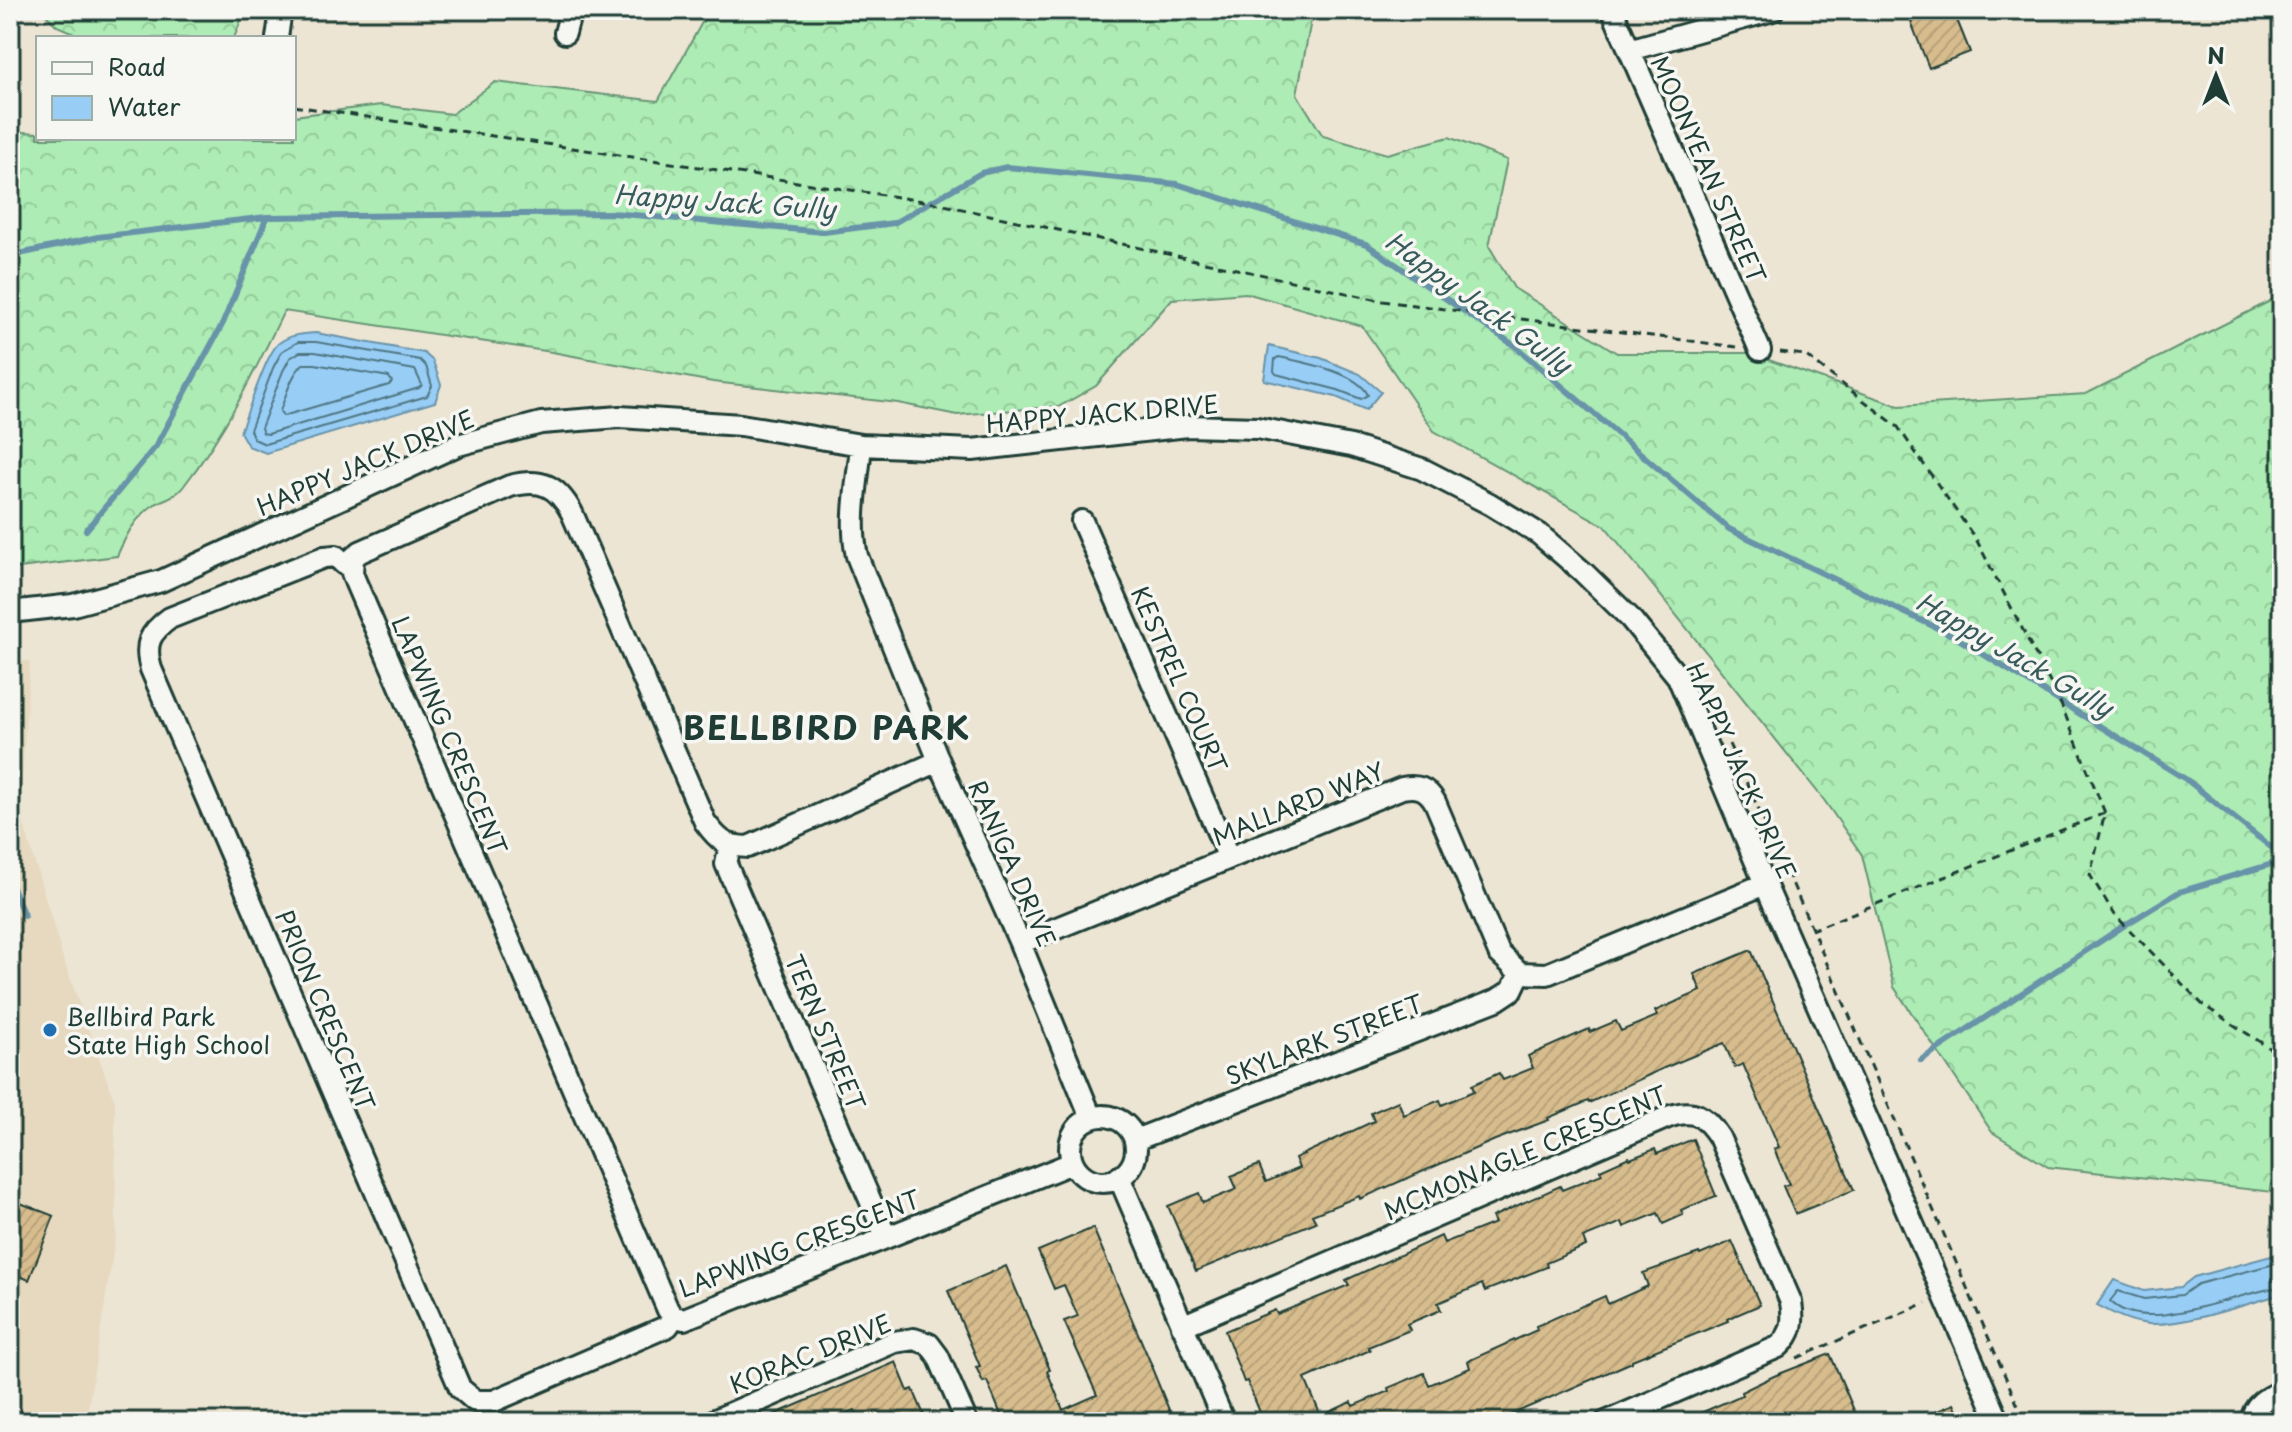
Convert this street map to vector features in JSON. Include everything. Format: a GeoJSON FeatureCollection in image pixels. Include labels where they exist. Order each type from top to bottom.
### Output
{"type":"FeatureCollection","features":[{"type":"Feature","properties":{"kind":"street"},"geometry":{"type":"LineString","coordinates":[[277,36],[281,10]]}},
{"type":"Feature","properties":{"kind":"street"},"geometry":{"type":"LineString","coordinates":[[565,33],[571,10]]}},
{"type":"Feature","properties":{"kind":"street","name":"MOONYEAN STREET"},"geometry":{"type":"LineString","coordinates":[[1612,10],[1760,350]]}},
{"type":"Feature","properties":{"kind":"street"},"geometry":{"type":"LineString","coordinates":[[1629,50],[1773,10]]}},
{"type":"Feature","properties":{"kind":"street","name":"HAPPY JACK DRIVE"},"geometry":{"type":"LineString","coordinates":[[10,612],[73,605],[161,581],[458,445],[541,423],[620,417],[741,425],[861,445],[972,450],[1188,426],[1257,428],[1351,446],[1422,469],[1490,504],[1539,534],[1630,618],[1678,677],[1999,1422]]}},
{"type":"Feature","properties":{"kind":"street","name":"RANIGA DRIVE"},"geometry":{"type":"LineString","coordinates":[[861,445],[853,522],[857,556],[939,761],[1020,943],[1091,1117]]}},
{"type":"Feature","properties":{"kind":"street"},"geometry":{"type":"LineString","coordinates":[[352,565],[353,558],[360,552],[510,486],[527,481],[554,488],[565,499],[572,513],[705,822],[715,836],[730,846],[748,847],[939,761]]}},
{"type":"Feature","properties":{"kind":"street","name":"KESTREL COURT"},"geometry":{"type":"LineString","coordinates":[[1082,521],[1229,858]]}},
{"type":"Feature","properties":{"kind":"street","name":"PRION CRESCENT"},"geometry":{"type":"LineString","coordinates":[[352,565],[344,564],[336,556],[324,557],[170,618],[157,627],[147,654],[157,684],[460,1388],[475,1401],[494,1401],[668,1326],[674,1317]]}},
{"type":"Feature","properties":{"kind":"street","name":"LAPWING CRESCENT"},"geometry":{"type":"LineString","coordinates":[[352,565],[355,581],[668,1310],[674,1317],[684,1319],[1072,1163]]}},
{"type":"Feature","properties":{"kind":"street","name":"MALLARD WAY"},"geometry":{"type":"LineString","coordinates":[[1020,943],[1413,786],[1424,788],[1431,794],[1499,953],[1520,973]]}},
{"type":"Feature","properties":{"kind":"street","name":"TERN STREET"},"geometry":{"type":"LineString","coordinates":[[730,846],[726,864],[886,1237]]}},
{"type":"Feature","properties":{"kind":"street"},"geometry":{"type":"LineString","coordinates":[[1520,973],[1547,974],[1765,884]]}},
{"type":"Feature","properties":{"kind":"street","name":"SKYLARK STREET"},"geometry":{"type":"LineString","coordinates":[[1135,1140],[1497,1000],[1512,990],[1520,973]]}},
{"type":"Feature","properties":{"kind":"street","name":"MCMONAGLE CRESCENT"},"geometry":{"type":"LineString","coordinates":[[1182,1326],[1668,1117],[1693,1114],[1711,1124],[1719,1137],[1791,1302],[1792,1328],[1788,1339],[1778,1347],[1606,1422]]}},
{"type":"Feature","properties":{"kind":"street"},"geometry":{"type":"LineString","coordinates":[[1102,1115],[1123,1122],[1135,1140],[1136,1151],[1128,1171],[1109,1181],[1098,1182],[1087,1178],[1072,1163],[1069,1152],[1074,1131],[1091,1117],[1102,1115]]}},
{"type":"Feature","properties":{"kind":"street"},"geometry":{"type":"LineString","coordinates":[[1119,1177],[1224,1422]]}},
{"type":"Feature","properties":{"kind":"street","name":"KORAC DRIVE"},"geometry":{"type":"LineString","coordinates":[[716,1421],[894,1342],[914,1339],[929,1344],[938,1356],[967,1422]]}},
{"type":"Feature","properties":{"kind":"street"},"geometry":{"type":"LineString","coordinates":[[2251,1422],[2252,1411],[2264,1398],[2282,1391]]}},
{"type":"Feature","properties":{"kind":"path"},"geometry":{"type":"LineString","coordinates":[[296,106],[930,202],[1383,301],[1805,355],[1898,427],[1977,541],[2060,702],[2105,813],[2090,875],[2115,915],[2203,1005],[2282,1056]]}},
{"type":"Feature","properties":{"kind":"path"},"geometry":{"type":"LineString","coordinates":[[1725,736],[2025,1422]]}},
{"type":"Feature","properties":{"kind":"path"},"geometry":{"type":"LineString","coordinates":[[1789,938],[2105,813]]}},
{"type":"Feature","properties":{"kind":"shaded area","name":"Bellbird Park State High School"},"geometry":{"type":"Polygon","coordinates":[[[10,661],[30,661],[20,811],[63,958],[115,1102],[116,1234],[86,1422],[10,1422],[10,661]]]}},
{"type":"Feature","properties":{"kind":"green space"},"geometry":{"type":"Polygon","coordinates":[[[41,10],[245,10],[235,36],[80,36],[57,26],[41,10]]]}},
{"type":"Feature","properties":{"kind":"green space"},"geometry":{"type":"Polygon","coordinates":[[[709,10],[1313,10],[1297,94],[1323,136],[1387,154],[1449,137],[1507,160],[1489,246],[1514,288],[1617,353],[1749,353],[1899,406],[2086,394],[2282,295],[2282,1193],[2048,1167],[1992,1132],[1894,987],[1862,855],[1824,800],[1605,526],[1434,431],[1362,326],[1246,293],[1172,299],[1096,386],[1060,406],[957,415],[898,403],[713,382],[552,352],[284,311],[238,402],[198,466],[180,490],[140,516],[117,556],[10,569],[10,131],[36,133],[36,140],[296,140],[296,116],[381,105],[452,114],[495,82],[658,101],[709,10]]]}},
{"type":"Feature","properties":{"kind":"water"},"geometry":{"type":"Polygon","coordinates":[[[316,333],[424,353],[433,361],[441,385],[435,402],[266,453],[248,446],[240,432],[274,349],[288,338],[316,333]]]}},
{"type":"Feature","properties":{"kind":"water"},"geometry":{"type":"Polygon","coordinates":[[[1269,346],[1321,358],[1360,374],[1381,392],[1366,410],[1336,397],[1264,380],[1269,346]]]}},
{"type":"Feature","properties":{"kind":"water"},"geometry":{"type":"Polygon","coordinates":[[[2282,1253],[2282,1294],[2233,1308],[2179,1322],[2149,1324],[2128,1319],[2097,1305],[2114,1280],[2144,1291],[2181,1287],[2194,1277],[2282,1253]]]}},
{"type":"Feature","properties":{"kind":"building"},"geometry":{"type":"Polygon","coordinates":[[[1953,10],[1970,52],[1929,68],[1911,22],[1953,10]]]}},
{"type":"Feature","properties":{"kind":"building"},"geometry":{"type":"Polygon","coordinates":[[[1751,950],[1854,1190],[1795,1214],[1783,1186],[1789,1184],[1774,1149],[1779,1147],[1743,1064],[1735,1068],[1724,1043],[1360,1199],[1359,1196],[1312,1215],[1316,1222],[1196,1271],[1168,1206],[1199,1193],[1203,1203],[1237,1189],[1231,1176],[1259,1165],[1266,1182],[1299,1168],[1295,1158],[1374,1121],[1371,1113],[1398,1101],[1404,1115],[1440,1100],[1442,1105],[1474,1091],[1472,1085],[1499,1073],[1503,1080],[1533,1068],[1528,1056],[1589,1029],[1590,1032],[1616,1021],[1621,1031],[1657,1016],[1655,1011],[1701,991],[1694,974],[1751,950]]]}},
{"type":"Feature","properties":{"kind":"building"},"geometry":{"type":"Polygon","coordinates":[[[1693,1139],[1716,1196],[1681,1210],[1683,1215],[1663,1224],[1658,1213],[1624,1227],[1622,1222],[1583,1238],[1586,1246],[1546,1263],[1547,1267],[1485,1291],[1482,1284],[1438,1303],[1441,1310],[1407,1324],[1410,1330],[1305,1379],[1321,1416],[1351,1402],[1353,1406],[1389,1391],[1388,1388],[1424,1373],[1429,1385],[1470,1368],[1468,1361],[1537,1330],[1536,1326],[1605,1296],[1608,1304],[1648,1286],[1643,1273],[1732,1241],[1760,1305],[1508,1416],[1510,1422],[1264,1422],[1247,1381],[1244,1382],[1225,1331],[1349,1285],[1346,1280],[1441,1236],[1444,1243],[1495,1223],[1492,1217],[1560,1186],[1562,1190],[1602,1174],[1600,1170],[1629,1157],[1655,1149],[1657,1154],[1693,1139]]]}},
{"type":"Feature","properties":{"kind":"building"},"geometry":{"type":"Polygon","coordinates":[[[10,1199],[54,1216],[29,1280],[10,1272],[10,1199]]]}},
{"type":"Feature","properties":{"kind":"building"},"geometry":{"type":"Polygon","coordinates":[[[1093,1228],[1174,1422],[1004,1422],[987,1381],[983,1382],[976,1367],[980,1366],[948,1291],[1006,1266],[1050,1370],[1047,1371],[1063,1410],[1097,1395],[1064,1321],[1078,1316],[1064,1285],[1054,1289],[1038,1251],[1093,1228]]]}},
{"type":"Feature","properties":{"kind":"building"},"geometry":{"type":"Polygon","coordinates":[[[1830,1354],[1859,1422],[1680,1422],[1742,1395],[1741,1392],[1774,1376],[1830,1354]]]}},
{"type":"Feature","properties":{"kind":"building"},"geometry":{"type":"Polygon","coordinates":[[[896,1362],[908,1391],[913,1389],[927,1422],[860,1422],[855,1410],[827,1422],[757,1422],[896,1362]]]}},
{"type":"Feature","properties":{"kind":"building"},"geometry":{"type":"Polygon","coordinates":[[[1954,1404],[1962,1422],[1911,1422],[1954,1404]]]}},
{"type":"Feature","properties":{"kind":"waterway","name":"Happy Jack Gully"},"geometry":{"type":"LineString","coordinates":[[10,256],[98,237],[267,217],[612,213],[824,232],[894,223],[981,173],[1007,167],[1177,184],[1366,244],[1515,346],[1729,529],[1952,635],[2187,780],[2282,856]]}},
{"type":"Feature","properties":{"kind":"waterway"},"geometry":{"type":"LineString","coordinates":[[86,530],[156,446],[223,323],[267,217]]}},
{"type":"Feature","properties":{"kind":"waterway"},"geometry":{"type":"LineString","coordinates":[[1921,1060],[2179,892],[2282,861]]}},
{"type":"Feature","properties":{"kind":"waterway"},"geometry":{"type":"LineString","coordinates":[[10,883],[24,915]]}},
{"type":"Feature","properties":{"kind":"place","name":"Bellbird Park State High School"},"geometry":{"type":"Point","coordinates":[50,1030]}},
{"type":"Feature","properties":{"kind":"district","name":"BELLBIRD PARK"},"geometry":{"type":"Point","coordinates":[827,727]}}]}
